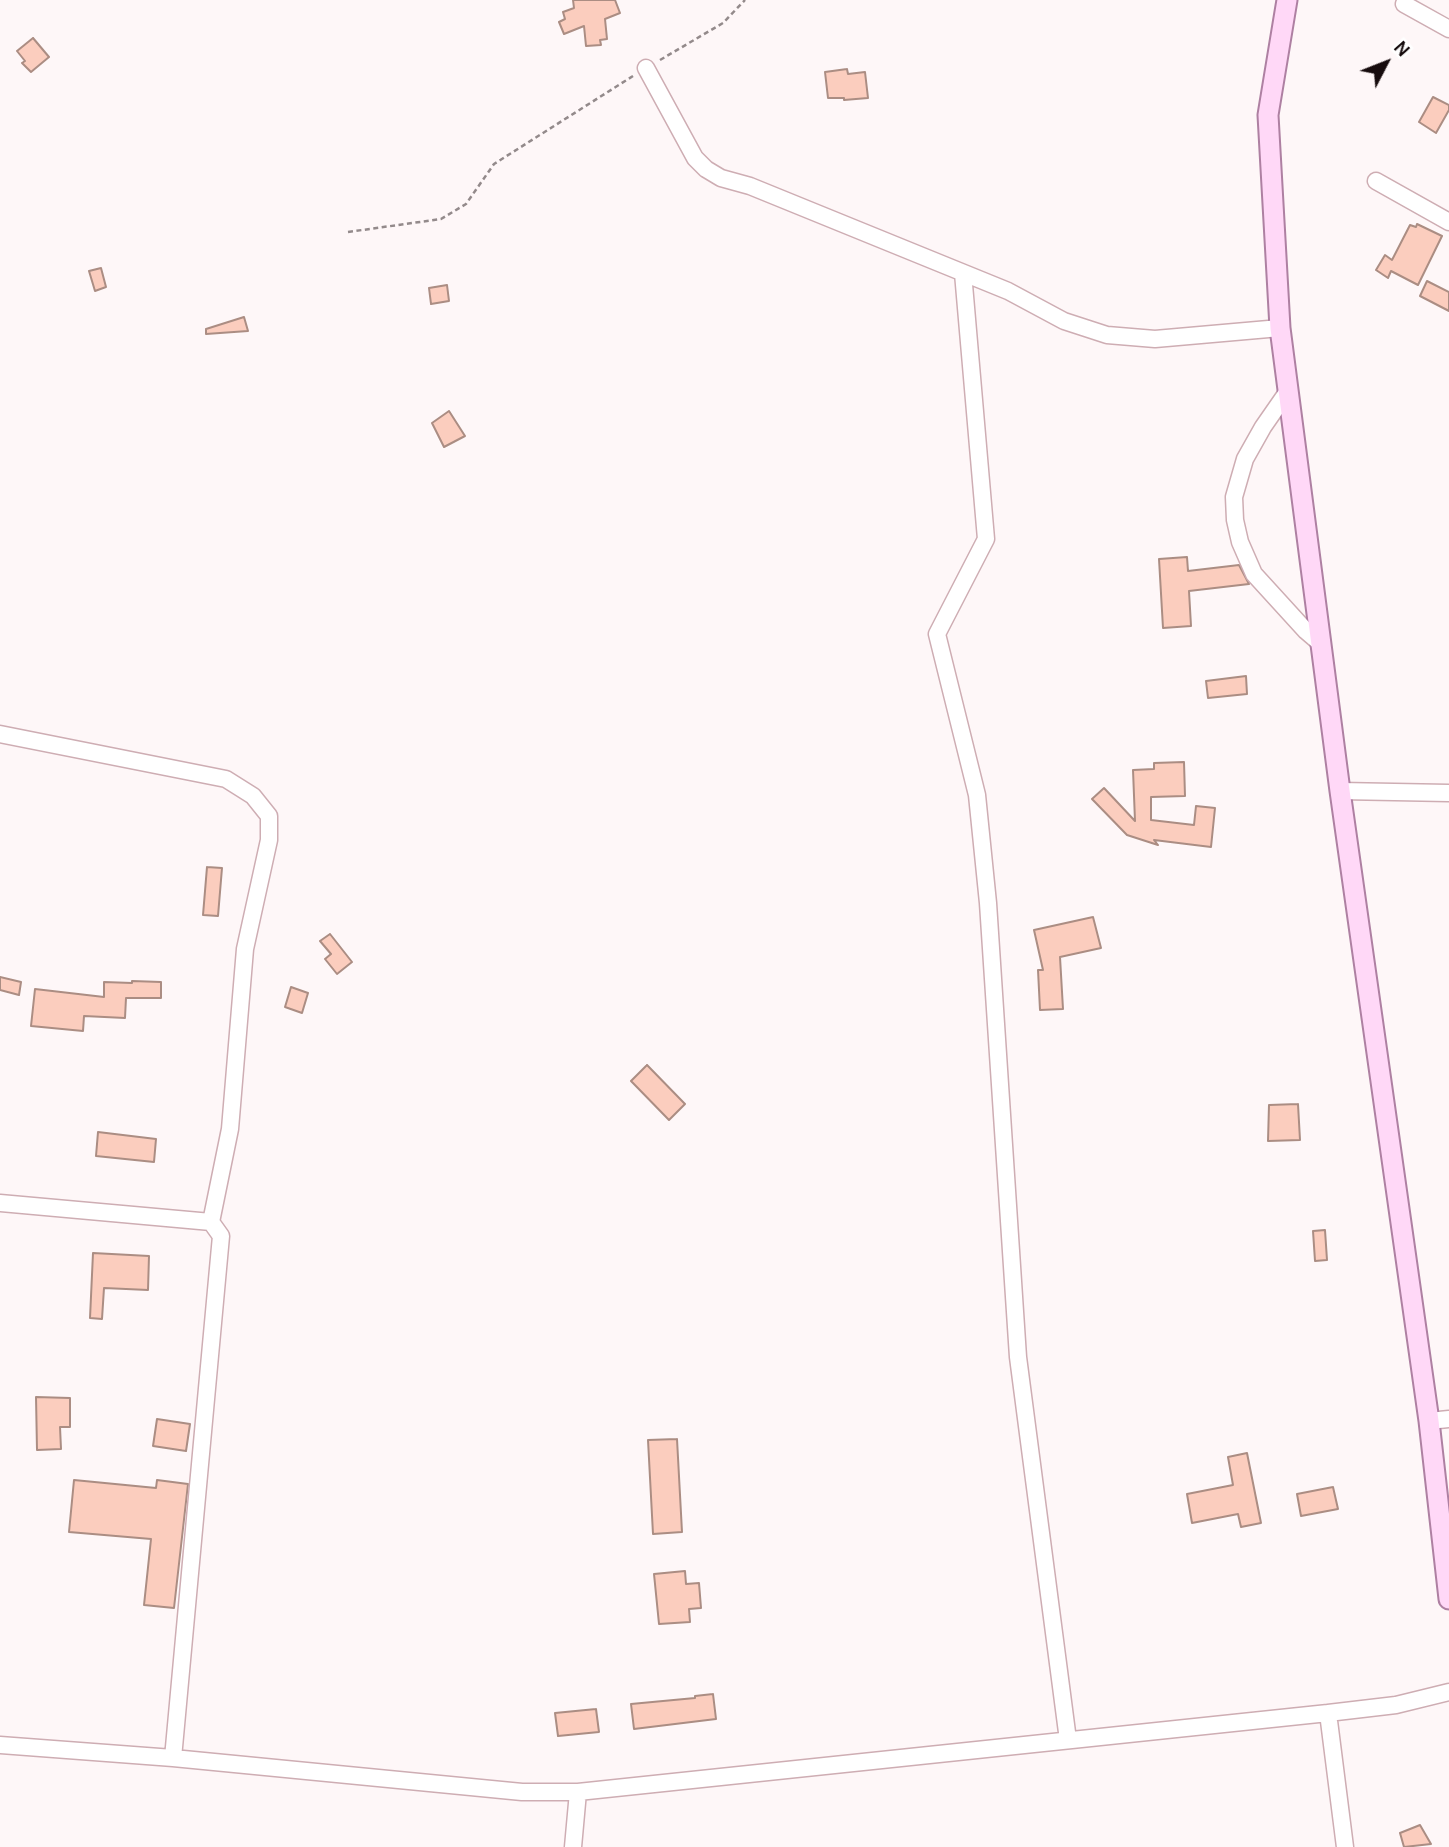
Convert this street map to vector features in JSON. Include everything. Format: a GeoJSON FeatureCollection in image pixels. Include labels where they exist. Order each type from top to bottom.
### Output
{"type":"FeatureCollection","features":[{"type":"Feature","properties":{"kind":"main road"},"geometry":{"type":"LineString","coordinates":[[1287,0],[1268,115],[1280,328],[1340,791],[1429,1421],[1449,1599]]}},
{"type":"Feature","properties":{"kind":"street"},"geometry":{"type":"LineString","coordinates":[[1404,4],[1449,29]]}},
{"type":"Feature","properties":{"kind":"street"},"geometry":{"type":"LineString","coordinates":[[646,68],[686,144],[706,169],[721,178],[750,186],[1009,291],[1064,321],[1107,335],[1155,340],[1280,328]]}},
{"type":"Feature","properties":{"kind":"street"},"geometry":{"type":"LineString","coordinates":[[1376,181],[1449,222]]}},
{"type":"Feature","properties":{"kind":"street"},"geometry":{"type":"LineString","coordinates":[[963,273],[986,539],[937,634],[977,795],[988,903],[1018,1357],[1068,1740]]}},
{"type":"Feature","properties":{"kind":"street"},"geometry":{"type":"LineString","coordinates":[[1287,391],[1245,459],[1234,497],[1235,520],[1240,542],[1254,575],[1320,643]]}},
{"type":"Feature","properties":{"kind":"street"},"geometry":{"type":"LineString","coordinates":[[0,734],[226,779],[253,796],[269,816],[269,840],[245,948],[230,1129],[211,1222],[221,1236],[173,1758]]}},
{"type":"Feature","properties":{"kind":"street"},"geometry":{"type":"LineString","coordinates":[[1340,791],[1449,793]]}},
{"type":"Feature","properties":{"kind":"street"},"geometry":{"type":"LineString","coordinates":[[0,1203],[211,1222]]}},
{"type":"Feature","properties":{"kind":"street"},"geometry":{"type":"LineString","coordinates":[[1429,1421],[1449,1419]]}},
{"type":"Feature","properties":{"kind":"street"},"geometry":{"type":"LineString","coordinates":[[0,1745],[173,1758],[522,1792],[578,1792],[1328,1713],[1396,1705],[1449,1692]]}},
{"type":"Feature","properties":{"kind":"street"},"geometry":{"type":"LineString","coordinates":[[1328,1713],[1345,1847]]}},
{"type":"Feature","properties":{"kind":"street"},"geometry":{"type":"LineString","coordinates":[[573,1847],[578,1792]]}},
{"type":"Feature","properties":{"kind":"path"},"geometry":{"type":"LineString","coordinates":[[348,232],[440,219],[466,204],[495,164],[646,68],[723,23],[745,0]]}},
{"type":"Feature","properties":{"kind":"building"},"geometry":{"type":"Polygon","coordinates":[[[573,0],[615,0],[620,13],[605,19],[607,39],[600,40],[601,45],[586,46],[584,26],[564,34],[559,22],[565,19],[563,12],[574,8],[573,0]]]}},
{"type":"Feature","properties":{"kind":"building"},"geometry":{"type":"Polygon","coordinates":[[[33,38],[49,57],[31,72],[22,63],[25,61],[17,51],[33,38]]]}},
{"type":"Feature","properties":{"kind":"building"},"geometry":{"type":"Polygon","coordinates":[[[847,69],[848,74],[865,72],[868,98],[828,98],[825,72],[847,69]]]}},
{"type":"Feature","properties":{"kind":"building"},"geometry":{"type":"Polygon","coordinates":[[[1433,97],[1449,105],[1449,110],[1436,133],[1419,122],[1433,97]]]}},
{"type":"Feature","properties":{"kind":"building"},"geometry":{"type":"Polygon","coordinates":[[[1417,224],[1442,236],[1418,285],[1391,271],[1388,278],[1376,270],[1385,255],[1392,260],[1410,225],[1416,227],[1417,224]]]}},
{"type":"Feature","properties":{"kind":"building"},"geometry":{"type":"Polygon","coordinates":[[[101,268],[106,287],[95,291],[89,271],[101,268]]]}},
{"type":"Feature","properties":{"kind":"building"},"geometry":{"type":"Polygon","coordinates":[[[1427,281],[1449,292],[1449,311],[1420,296],[1427,281]]]}},
{"type":"Feature","properties":{"kind":"building"},"geometry":{"type":"Polygon","coordinates":[[[447,285],[449,301],[431,304],[429,288],[447,285]]]}},
{"type":"Feature","properties":{"kind":"building"},"geometry":{"type":"Polygon","coordinates":[[[244,317],[248,331],[206,334],[206,329],[244,317]]]}},
{"type":"Feature","properties":{"kind":"building"},"geometry":{"type":"Polygon","coordinates":[[[449,411],[465,436],[444,447],[432,423],[449,411]]]}},
{"type":"Feature","properties":{"kind":"building"},"geometry":{"type":"Polygon","coordinates":[[[1187,557],[1188,571],[1239,565],[1249,584],[1189,591],[1191,626],[1163,628],[1159,559],[1187,557]]]}},
{"type":"Feature","properties":{"kind":"building"},"geometry":{"type":"Polygon","coordinates":[[[1246,676],[1247,694],[1208,698],[1206,681],[1246,676]]]}},
{"type":"Feature","properties":{"kind":"building"},"geometry":{"type":"Polygon","coordinates":[[[1184,762],[1185,796],[1151,797],[1151,820],[1194,825],[1196,806],[1215,808],[1211,847],[1154,840],[1158,845],[1127,835],[1092,799],[1104,788],[1135,821],[1133,770],[1154,769],[1154,763],[1184,762]]]}},
{"type":"Feature","properties":{"kind":"building"},"geometry":{"type":"Polygon","coordinates":[[[207,867],[222,868],[218,916],[203,915],[207,867]]]}},
{"type":"Feature","properties":{"kind":"building"},"geometry":{"type":"Polygon","coordinates":[[[1093,917],[1101,948],[1060,957],[1063,1009],[1040,1010],[1038,970],[1043,970],[1034,930],[1093,917]]]}},
{"type":"Feature","properties":{"kind":"building"},"geometry":{"type":"Polygon","coordinates":[[[330,934],[352,962],[337,974],[325,959],[331,954],[320,941],[330,934]]]}},
{"type":"Feature","properties":{"kind":"building"},"geometry":{"type":"Polygon","coordinates":[[[0,977],[21,982],[19,995],[0,990],[0,977]]]}},
{"type":"Feature","properties":{"kind":"building"},"geometry":{"type":"Polygon","coordinates":[[[104,982],[161,982],[161,998],[126,998],[125,1018],[84,1016],[83,1031],[31,1026],[35,989],[104,997],[104,982]]]}},
{"type":"Feature","properties":{"kind":"building"},"geometry":{"type":"Polygon","coordinates":[[[291,987],[308,993],[302,1013],[285,1007],[291,987]]]}},
{"type":"Feature","properties":{"kind":"building"},"geometry":{"type":"Polygon","coordinates":[[[647,1065],[685,1104],[669,1120],[631,1081],[647,1065]]]}},
{"type":"Feature","properties":{"kind":"building"},"geometry":{"type":"Polygon","coordinates":[[[1298,1104],[1300,1140],[1268,1141],[1269,1105],[1298,1104]]]}},
{"type":"Feature","properties":{"kind":"building"},"geometry":{"type":"Polygon","coordinates":[[[98,1132],[156,1139],[154,1162],[96,1156],[98,1132]]]}},
{"type":"Feature","properties":{"kind":"building"},"geometry":{"type":"Polygon","coordinates":[[[1325,1230],[1327,1260],[1315,1261],[1313,1231],[1325,1230]]]}},
{"type":"Feature","properties":{"kind":"building"},"geometry":{"type":"Polygon","coordinates":[[[93,1253],[149,1256],[148,1290],[104,1288],[102,1319],[90,1318],[93,1253]]]}},
{"type":"Feature","properties":{"kind":"building"},"geometry":{"type":"Polygon","coordinates":[[[36,1397],[70,1398],[70,1427],[60,1427],[61,1449],[37,1450],[36,1397]]]}},
{"type":"Feature","properties":{"kind":"building"},"geometry":{"type":"Polygon","coordinates":[[[157,1419],[190,1424],[186,1451],[153,1446],[157,1419]]]}},
{"type":"Feature","properties":{"kind":"building"},"geometry":{"type":"Polygon","coordinates":[[[677,1439],[682,1532],[653,1534],[648,1440],[677,1439]]]}},
{"type":"Feature","properties":{"kind":"building"},"geometry":{"type":"Polygon","coordinates":[[[1247,1453],[1261,1523],[1241,1527],[1238,1514],[1192,1523],[1187,1494],[1233,1485],[1228,1457],[1247,1453]]]}},
{"type":"Feature","properties":{"kind":"building"},"geometry":{"type":"Polygon","coordinates":[[[74,1480],[156,1488],[157,1480],[188,1484],[174,1608],[144,1605],[151,1539],[69,1532],[74,1480]]]}},
{"type":"Feature","properties":{"kind":"building"},"geometry":{"type":"Polygon","coordinates":[[[1333,1487],[1338,1509],[1301,1516],[1297,1494],[1333,1487]]]}},
{"type":"Feature","properties":{"kind":"building"},"geometry":{"type":"Polygon","coordinates":[[[685,1571],[686,1584],[699,1583],[701,1608],[689,1609],[690,1622],[659,1624],[654,1574],[685,1571]]]}},
{"type":"Feature","properties":{"kind":"building"},"geometry":{"type":"Polygon","coordinates":[[[713,1694],[716,1719],[634,1729],[631,1704],[713,1694]]]}},
{"type":"Feature","properties":{"kind":"building"},"geometry":{"type":"Polygon","coordinates":[[[596,1709],[599,1732],[558,1736],[555,1713],[596,1709]]]}},
{"type":"Feature","properties":{"kind":"building"},"geometry":{"type":"Polygon","coordinates":[[[1420,1825],[1431,1844],[1404,1847],[1400,1833],[1420,1825]]]}}]}
